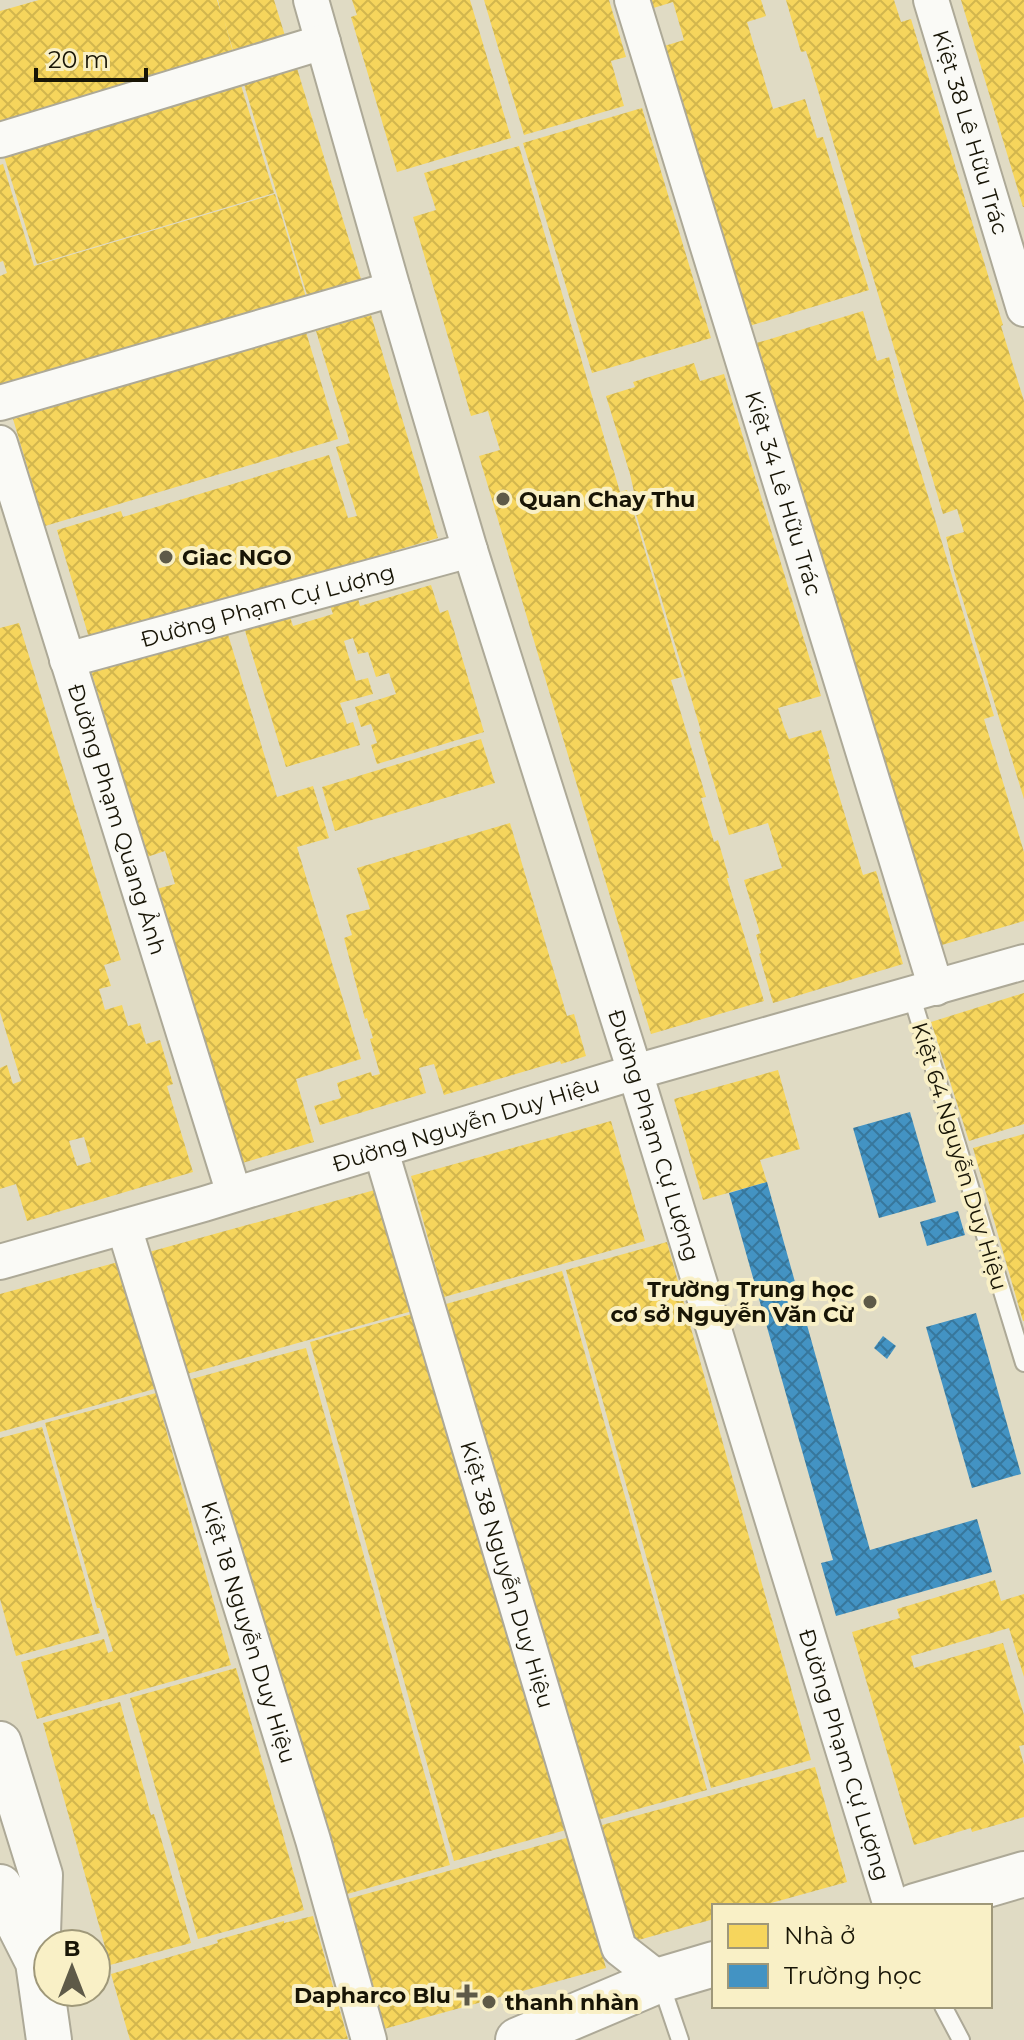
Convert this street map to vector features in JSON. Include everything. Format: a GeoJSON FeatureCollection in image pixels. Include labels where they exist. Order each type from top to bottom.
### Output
{"type":"FeatureCollection","features":[{"type":"Feature","properties":{"kind":"main road"},"geometry":{"type":"LineString","coordinates":[[922,1904],[1024,1874]]}},
{"type":"Feature","properties":{"kind":"main road"},"geometry":{"type":"LineString","coordinates":[[0,1887],[32,1950]]}},
{"type":"Feature","properties":{"kind":"main road"},"geometry":{"type":"LineString","coordinates":[[518,2040],[660,1980],[712,1965]]}},
{"type":"Feature","properties":{"kind":"main road"},"geometry":{"type":"LineString","coordinates":[[583,2040],[660,1980]]}},
{"type":"Feature","properties":{"kind":"main road"},"geometry":{"type":"LineString","coordinates":[[44,2008],[49,2040]]}},
{"type":"Feature","properties":{"kind":"street","name":"Đường Phạm Cự Lượng"},"geometry":{"type":"LineString","coordinates":[[311,0],[470,550],[635,1072],[890,1904]]}},
{"type":"Feature","properties":{"kind":"street","name":"Kiệt 34 Lê Hữu Trác"},"geometry":{"type":"LineString","coordinates":[[632,0],[924,991]]}},
{"type":"Feature","properties":{"kind":"street","name":"Kiệt 38 Lê Hữu Trác"},"geometry":{"type":"LineString","coordinates":[[931,0],[1024,309]]}},
{"type":"Feature","properties":{"kind":"street"},"geometry":{"type":"LineString","coordinates":[[0,140],[323,42]]}},
{"type":"Feature","properties":{"kind":"street"},"geometry":{"type":"LineString","coordinates":[[0,403],[393,289]]}},
{"type":"Feature","properties":{"kind":"street","name":"Đường Phạm Quang Ảnh"},"geometry":{"type":"LineString","coordinates":[[0,443],[234,1194]]}},
{"type":"Feature","properties":{"kind":"street","name":"Đường Phạm Cự Lượng"},"geometry":{"type":"LineString","coordinates":[[67,660],[470,550]]}},
{"type":"Feature","properties":{"kind":"street","name":"Đường Nguyễn Duy Hiệu"},"geometry":{"type":"LineString","coordinates":[[0,1262],[204,1204],[635,1072],[1024,962]]}},
{"type":"Feature","properties":{"kind":"street","name":"Kiệt 38 Nguyễn Duy Hiệu"},"geometry":{"type":"LineString","coordinates":[[381,1151],[619,1948],[660,1980]]}},
{"type":"Feature","properties":{"kind":"street","name":"Kiệt 18 Nguyễn Duy Hiệu"},"geometry":{"type":"LineString","coordinates":[[124,1227],[313,1840],[369,2040]]}},
{"type":"Feature","properties":{"kind":"street"},"geometry":{"type":"LineString","coordinates":[[0,1743],[41,1875],[39,1928]]}},
{"type":"Feature","properties":{"kind":"lane","name":"Kiệt 64 Nguyễn Duy Hiệu"},"geometry":{"type":"LineString","coordinates":[[924,991],[1024,1363]]}},
{"type":"Feature","properties":{"kind":"lane"},"geometry":{"type":"LineString","coordinates":[[660,1980],[680,2040]]}},
{"type":"Feature","properties":{"kind":"lane"},"geometry":{"type":"LineString","coordinates":[[944,2008],[961,2040]]}},
{"type":"Feature","properties":{"kind":"building: Nhà ở"},"geometry":{"type":"Polygon","coordinates":[[[39,0],[217,0],[221,13],[218,0],[274,0],[286,39],[234,54],[224,19],[235,60],[0,125],[0,11],[39,0]]]}},
{"type":"Feature","properties":{"kind":"building: Nhà ở"},"geometry":{"type":"Polygon","coordinates":[[[352,0],[470,0],[511,138],[397,172],[351,17],[357,15],[352,0]]]}},
{"type":"Feature","properties":{"kind":"building: Nhà ở"},"geometry":{"type":"Polygon","coordinates":[[[484,0],[609,0],[626,57],[611,61],[624,106],[524,135],[484,0]]]}},
{"type":"Feature","properties":{"kind":"building: Nhà ở"},"geometry":{"type":"Polygon","coordinates":[[[644,0],[761,0],[766,16],[747,22],[773,109],[805,99],[817,138],[823,137],[869,290],[746,327],[661,47],[684,40],[673,2],[647,10],[644,0]]]}},
{"type":"Feature","properties":{"kind":"building: Nhà ở"},"geometry":{"type":"Polygon","coordinates":[[[786,0],[894,0],[901,22],[911,19],[1003,325],[1024,401],[1024,799],[946,537],[964,532],[957,509],[943,514],[814,77],[806,51],[801,52],[786,0]]]}},
{"type":"Feature","properties":{"kind":"building: Nhà ở"},"geometry":{"type":"Polygon","coordinates":[[[961,0],[1024,0],[1024,207],[1023,207],[961,0]]]}},
{"type":"Feature","properties":{"kind":"building: Nhà ở"},"geometry":{"type":"Polygon","coordinates":[[[296,65],[364,289],[310,305],[243,81],[296,65]]]}},
{"type":"Feature","properties":{"kind":"building: Nhà ở"},"geometry":{"type":"Polygon","coordinates":[[[240,82],[274,193],[37,264],[3,153],[240,82]]]}},
{"type":"Feature","properties":{"kind":"building: Nhà ở"},"geometry":{"type":"Polygon","coordinates":[[[642,108],[711,338],[592,373],[523,143],[642,108]]]}},
{"type":"Feature","properties":{"kind":"building: Nhà ở"},"geometry":{"type":"Polygon","coordinates":[[[519,146],[620,492],[627,490],[682,677],[671,680],[706,797],[701,798],[714,842],[718,840],[764,1001],[651,1034],[479,456],[500,450],[488,411],[471,416],[413,217],[436,210],[424,173],[519,146]]]}},
{"type":"Feature","properties":{"kind":"building: Nhà ở"},"geometry":{"type":"Polygon","coordinates":[[[3,164],[34,266],[275,194],[308,304],[0,388],[0,276],[7,273],[3,261],[0,262],[0,165],[3,164]]]}},
{"type":"Feature","properties":{"kind":"building: Nhà ở"},"geometry":{"type":"Polygon","coordinates":[[[863,311],[877,361],[889,357],[994,716],[984,719],[1024,852],[1024,921],[935,947],[750,345],[863,311]]]}},
{"type":"Feature","properties":{"kind":"building: Nhà ở"},"geometry":{"type":"Polygon","coordinates":[[[371,315],[438,538],[90,641],[57,530],[121,511],[123,517],[329,455],[348,518],[357,516],[336,447],[350,443],[316,331],[371,315]]]}},
{"type":"Feature","properties":{"kind":"building: Nhà ở"},"geometry":{"type":"Polygon","coordinates":[[[306,332],[338,439],[45,526],[13,419],[306,332]]]}},
{"type":"Feature","properties":{"kind":"building: Nhà ở"},"geometry":{"type":"Polygon","coordinates":[[[694,363],[700,381],[724,374],[821,696],[778,708],[784,727],[789,739],[821,730],[863,875],[876,871],[903,964],[773,1003],[759,954],[756,935],[760,933],[744,880],[782,868],[768,823],[729,835],[630,494],[634,492],[630,474],[606,396],[635,387],[633,382],[694,363]]]}},
{"type":"Feature","properties":{"kind":"building: Nhà ở"},"geometry":{"type":"Polygon","coordinates":[[[431,585],[440,613],[448,610],[484,732],[377,764],[371,745],[377,743],[371,724],[361,727],[355,707],[396,694],[389,673],[376,677],[368,652],[358,654],[353,638],[344,641],[356,681],[368,678],[373,694],[340,703],[347,724],[353,722],[360,745],[286,767],[243,624],[288,611],[293,626],[333,614],[329,603],[357,595],[360,606],[431,585]]]}},
{"type":"Feature","properties":{"kind":"building: Nhà ở"},"geometry":{"type":"Polygon","coordinates":[[[19,623],[121,960],[104,965],[111,986],[99,989],[105,1010],[122,1005],[128,1026],[140,1023],[146,1044],[160,1040],[173,1084],[167,1086],[193,1172],[27,1221],[16,1184],[0,1189],[0,1068],[7,1065],[13,1084],[21,1081],[0,1012],[0,628],[19,623]],[[84,1137],[69,1141],[77,1166],[91,1162],[84,1137]]]}},
{"type":"Feature","properties":{"kind":"building: Nhà ở"},"geometry":{"type":"Polygon","coordinates":[[[227,631],[277,797],[313,786],[329,838],[297,847],[361,1059],[296,1079],[314,1142],[232,1166],[149,891],[175,884],[165,851],[147,857],[91,671],[227,631]]]}},
{"type":"Feature","properties":{"kind":"building: Nhà ở"},"geometry":{"type":"Polygon","coordinates":[[[481,739],[495,783],[335,831],[322,787],[481,739]]]}},
{"type":"Feature","properties":{"kind":"building: Nhà ở"},"geometry":{"type":"Polygon","coordinates":[[[510,823],[567,1016],[574,1014],[586,1056],[444,1095],[434,1064],[419,1068],[426,1093],[320,1125],[314,1106],[341,1098],[337,1083],[371,1072],[372,1076],[380,1074],[370,1039],[373,1038],[344,938],[352,935],[346,915],[370,909],[357,868],[510,823]]]}},
{"type":"Feature","properties":{"kind":"building: Nhà ở"},"geometry":{"type":"Polygon","coordinates":[[[1024,993],[1024,1124],[969,1141],[931,1022],[1024,993]]]}},
{"type":"Feature","properties":{"kind":"building: Nhà ở"},"geometry":{"type":"Polygon","coordinates":[[[778,1070],[800,1149],[760,1160],[767,1182],[703,1200],[674,1099],[778,1070]]]}},
{"type":"Feature","properties":{"kind":"building: Nhà ở"},"geometry":{"type":"Polygon","coordinates":[[[611,1121],[645,1241],[444,1297],[411,1176],[611,1121]]]}},
{"type":"Feature","properties":{"kind":"building: Nhà ở"},"geometry":{"type":"Polygon","coordinates":[[[1024,1134],[1024,1321],[1023,1321],[973,1148],[1024,1134]]]}},
{"type":"Feature","properties":{"kind":"building: Nhà ở"},"geometry":{"type":"Polygon","coordinates":[[[382,1188],[416,1310],[183,1375],[149,1252],[382,1188]]]}},
{"type":"Feature","properties":{"kind":"building: Nhà ở"},"geometry":{"type":"Polygon","coordinates":[[[667,1242],[811,1760],[711,1788],[566,1270],[667,1242]]]}},
{"type":"Feature","properties":{"kind":"building: Nhà ở"},"geometry":{"type":"Polygon","coordinates":[[[122,1261],[158,1388],[0,1432],[0,1294],[122,1261]]]}},
{"type":"Feature","properties":{"kind":"building: Nhà ở"},"geometry":{"type":"Polygon","coordinates":[[[562,1271],[707,1790],[590,1822],[446,1304],[562,1271]]]}},
{"type":"Feature","properties":{"kind":"building: Nhà ở"},"geometry":{"type":"Polygon","coordinates":[[[419,1312],[566,1830],[454,1861],[310,1342],[419,1312]]]}},
{"type":"Feature","properties":{"kind":"building: Nhà ở"},"geometry":{"type":"Polygon","coordinates":[[[306,1348],[450,1865],[333,1898],[188,1380],[306,1348]]]}},
{"type":"Feature","properties":{"kind":"building: Nhà ở"},"geometry":{"type":"Polygon","coordinates":[[[156,1393],[231,1665],[37,1719],[21,1662],[104,1639],[108,1653],[113,1651],[100,1608],[97,1608],[45,1423],[156,1393]]]}},
{"type":"Feature","properties":{"kind":"building: Nhà ở"},"geometry":{"type":"Polygon","coordinates":[[[42,1427],[100,1633],[16,1656],[0,1599],[0,1438],[42,1427]]]}},
{"type":"Feature","properties":{"kind":"building: Nhà ở"},"geometry":{"type":"Polygon","coordinates":[[[995,1580],[1001,1601],[1024,1594],[1024,1677],[1009,1628],[911,1656],[914,1668],[1003,1643],[1024,1715],[1024,1745],[1019,1746],[1024,1765],[1024,1817],[972,1832],[971,1828],[914,1845],[852,1632],[900,1618],[897,1609],[995,1580]]]}},
{"type":"Feature","properties":{"kind":"building: Nhà ở"},"geometry":{"type":"Polygon","coordinates":[[[236,1668],[304,1910],[198,1939],[130,1698],[236,1668]]]}},
{"type":"Feature","properties":{"kind":"building: Nhà ở"},"geometry":{"type":"Polygon","coordinates":[[[120,1702],[191,1943],[112,1964],[112,1928],[100,1928],[43,1723],[120,1702]]]}},
{"type":"Feature","properties":{"kind":"building: Nhà ở"},"geometry":{"type":"Polygon","coordinates":[[[815,1767],[847,1882],[767,1904],[712,1904],[712,1920],[624,1944],[591,1828],[815,1767]]]}},
{"type":"Feature","properties":{"kind":"building: Nhà ở"},"geometry":{"type":"Polygon","coordinates":[[[570,1837],[606,1968],[373,2032],[337,1902],[570,1837]]]}},
{"type":"Feature","properties":{"kind":"building: Nhà ở"},"geometry":{"type":"Polygon","coordinates":[[[313,1916],[348,2039],[130,2040],[112,1974],[218,1943],[217,1940],[313,1916]]]}},
{"type":"Feature","properties":{"kind":"building: Trường học"},"geometry":{"type":"Polygon","coordinates":[[[910,1112],[936,1202],[879,1218],[853,1128],[910,1112]]]}},
{"type":"Feature","properties":{"kind":"building: Trường học"},"geometry":{"type":"Polygon","coordinates":[[[767,1182],[870,1550],[977,1519],[992,1572],[836,1616],[821,1563],[833,1560],[729,1193],[767,1182]]]}},
{"type":"Feature","properties":{"kind":"building: Trường học"},"geometry":{"type":"Polygon","coordinates":[[[958,1211],[965,1235],[927,1246],[920,1222],[958,1211]]]}},
{"type":"Feature","properties":{"kind":"building: Trường học"},"geometry":{"type":"Polygon","coordinates":[[[976,1313],[1021,1474],[972,1488],[926,1327],[976,1313]]]}},
{"type":"Feature","properties":{"kind":"building: Trường học"},"geometry":{"type":"Polygon","coordinates":[[[883,1336],[896,1346],[887,1359],[874,1348],[883,1336]]]}},
{"type":"Feature","properties":{"kind":"place","name":"Quan Chay Thu"},"geometry":{"type":"Point","coordinates":[503,499]}},
{"type":"Feature","properties":{"kind":"place","name":"Giac NGO"},"geometry":{"type":"Point","coordinates":[166,557]}},
{"type":"Feature","properties":{"kind":"place","name":"Trường Trung học cơ sở Nguyễn Văn Cừ"},"geometry":{"type":"Point","coordinates":[870,1302]}},
{"type":"Feature","properties":{"kind":"place","name":"Dapharco Blu"},"geometry":{"type":"Point","coordinates":[467,1995]}},
{"type":"Feature","properties":{"kind":"place","name":"thanh nhàn"},"geometry":{"type":"Point","coordinates":[489,2002]}}]}
